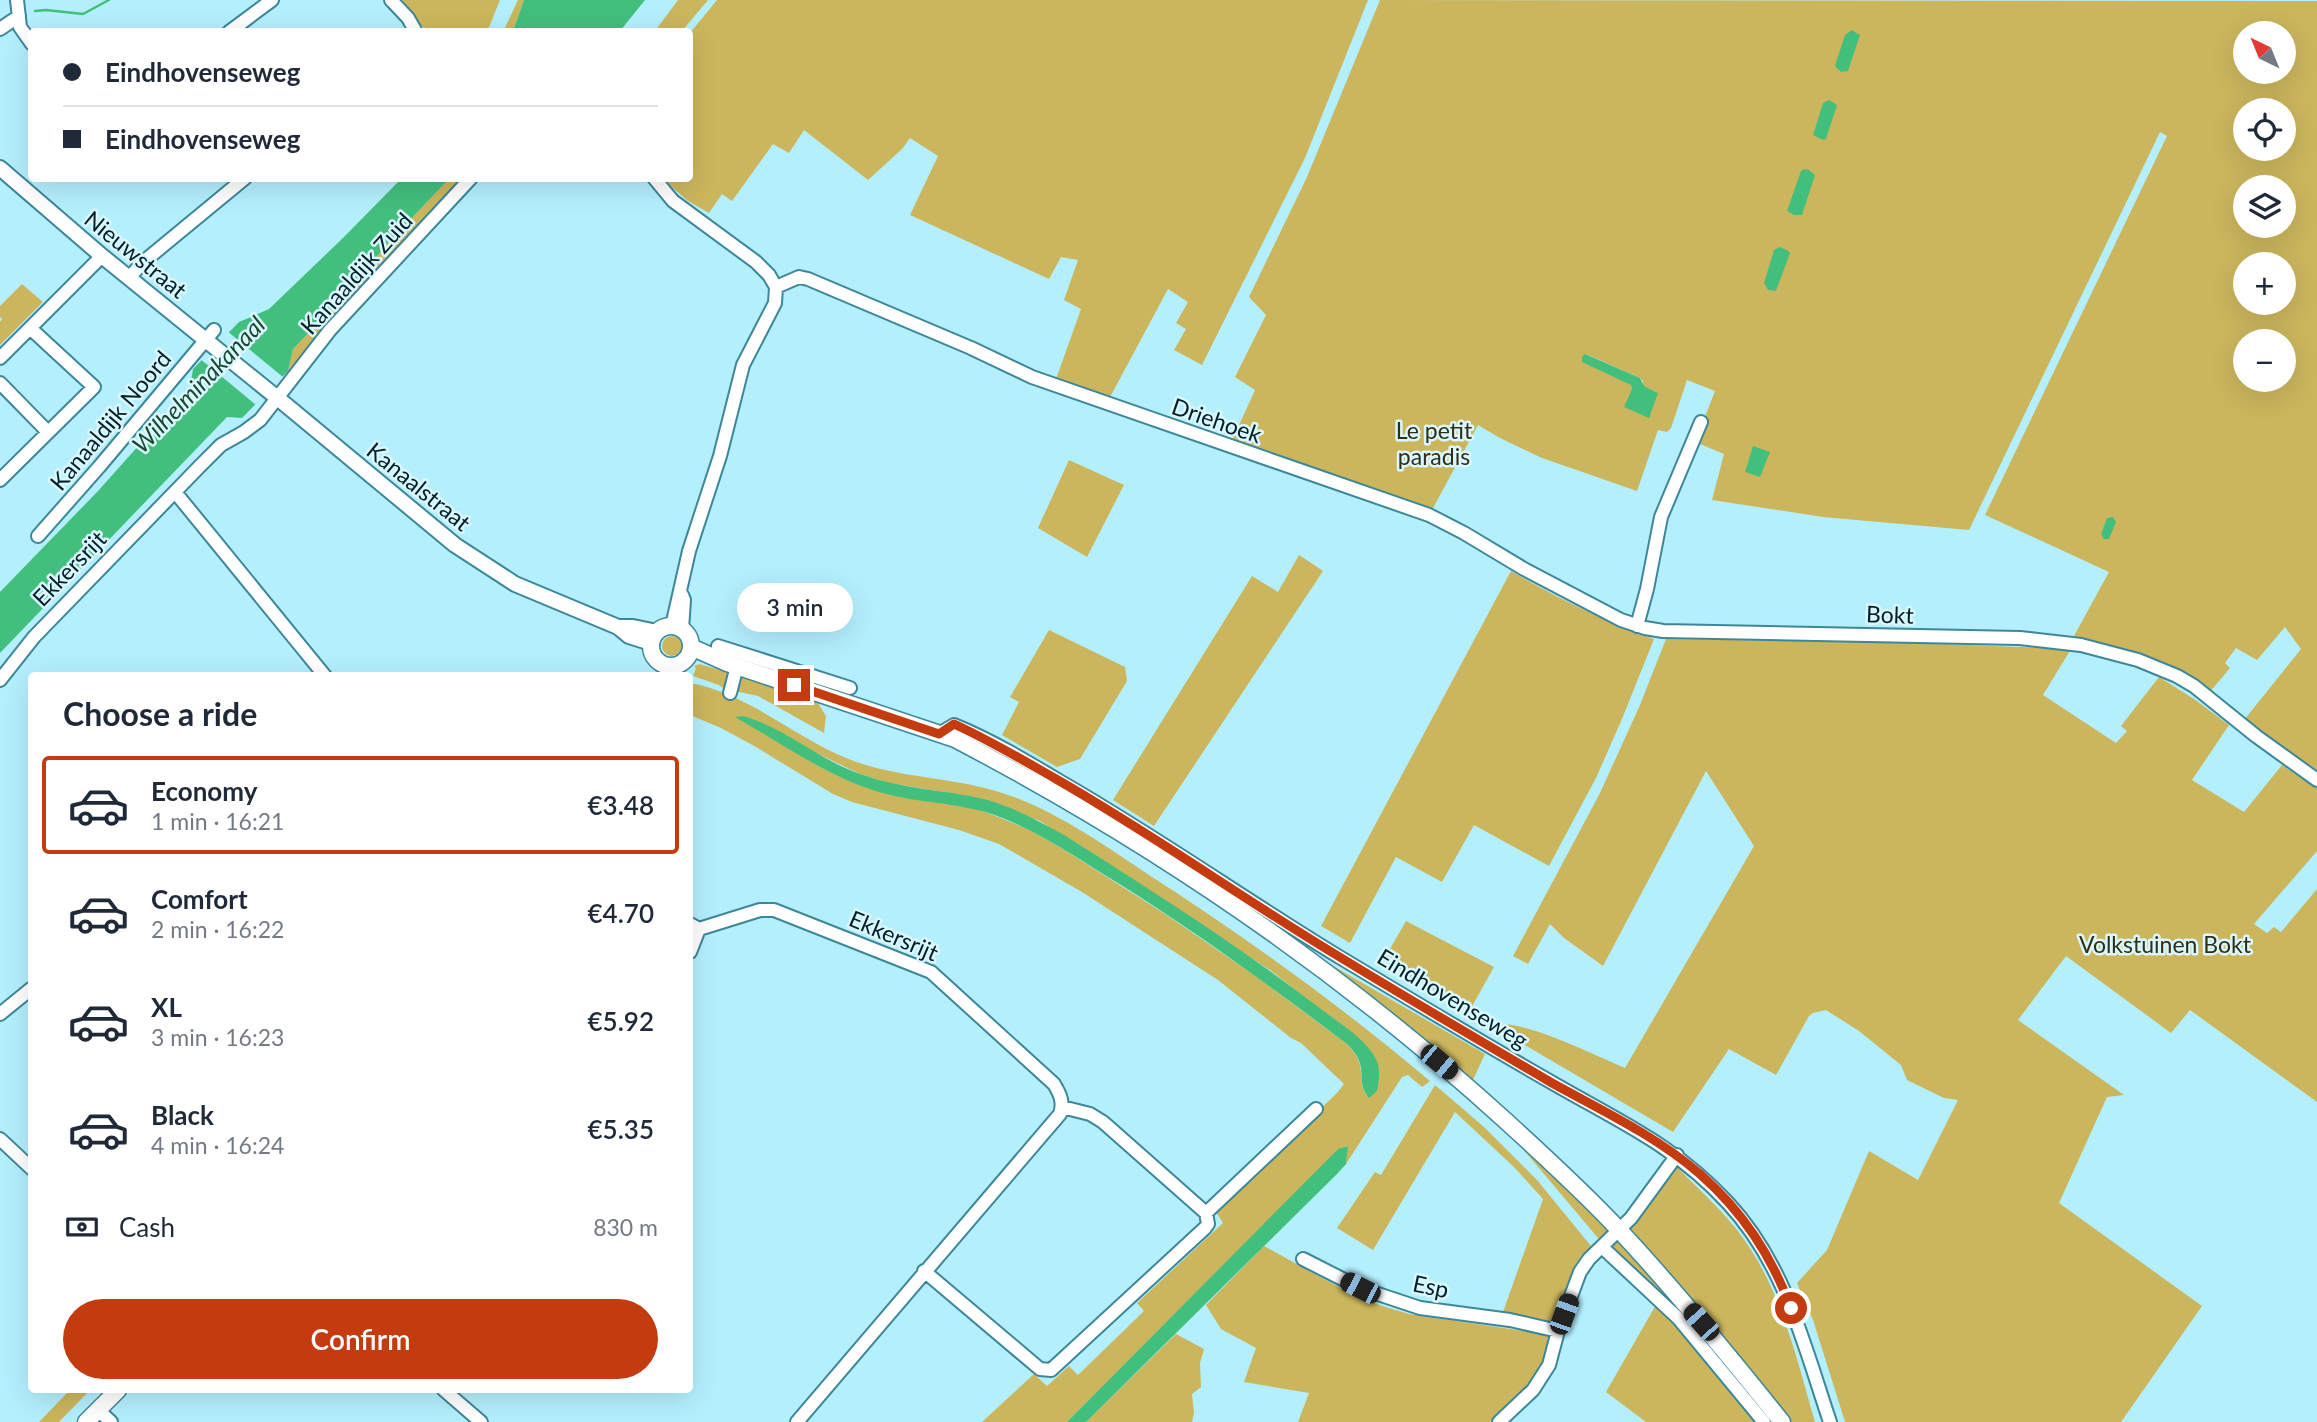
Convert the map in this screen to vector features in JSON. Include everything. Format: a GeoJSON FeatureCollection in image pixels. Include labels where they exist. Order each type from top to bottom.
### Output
{"type":"FeatureCollection","features":[{"type":"Feature","properties":{"kind":"main road"},"geometry":{"type":"LineString","coordinates":[[666,632],[687,634],[689,653],[676,666],[662,670],[654,656],[666,632]]}},
{"type":"Feature","properties":{"kind":"main road","name":"Eindhovenseweg"},"geometry":{"type":"LineString","coordinates":[[689,653],[710,664],[767,670],[939,734],[990,757],[1101,821],[1235,906],[1366,1002],[1475,1093],[1541,1153],[1619,1230],[1701,1322],[1782,1422]]}},
{"type":"Feature","properties":{"kind":"main road"},"geometry":{"type":"LineString","coordinates":[[92,1416],[115,1393]]}},
{"type":"Feature","properties":{"kind":"street"},"geometry":{"type":"LineString","coordinates":[[17,0],[20,27],[28,38]]}},
{"type":"Feature","properties":{"kind":"street"},"geometry":{"type":"LineString","coordinates":[[234,28],[272,0]]}},
{"type":"Feature","properties":{"kind":"street"},"geometry":{"type":"LineString","coordinates":[[391,0],[414,28]]}},
{"type":"Feature","properties":{"kind":"street"},"geometry":{"type":"LineString","coordinates":[[0,29],[19,16]]}},
{"type":"Feature","properties":{"kind":"street","name":"Nieuwstraat"},"geometry":{"type":"LineString","coordinates":[[0,168],[28,184],[102,256],[211,338]]}},
{"type":"Feature","properties":{"kind":"street"},"geometry":{"type":"LineString","coordinates":[[129,278],[142,263],[240,182]]}},
{"type":"Feature","properties":{"kind":"street","name":"Kanaaldijk Zuid"},"geometry":{"type":"LineString","coordinates":[[273,395],[467,182]]}},
{"type":"Feature","properties":{"kind":"street"},"geometry":{"type":"LineString","coordinates":[[657,182],[673,201],[756,262],[776,287],[775,303],[743,365],[720,456],[689,551],[680,591],[684,600],[666,632]]}},
{"type":"Feature","properties":{"kind":"street"},"geometry":{"type":"LineString","coordinates":[[0,358],[102,256]]}},
{"type":"Feature","properties":{"kind":"street","name":"Driehoek"},"geometry":{"type":"LineString","coordinates":[[776,287],[799,277],[808,279],[971,348],[1032,377],[1419,511],[1464,533],[1547,581],[1637,626]]}},
{"type":"Feature","properties":{"kind":"street"},"geometry":{"type":"LineString","coordinates":[[0,480],[94,387],[30,328]]}},
{"type":"Feature","properties":{"kind":"street","name":"Kanaalstraat"},"geometry":{"type":"LineString","coordinates":[[211,338],[273,395],[455,545],[477,560],[515,584],[618,627],[629,635],[666,632]]}},
{"type":"Feature","properties":{"kind":"street","name":"Kanaaldijk Noord"},"geometry":{"type":"LineString","coordinates":[[38,536],[211,338]]}},
{"type":"Feature","properties":{"kind":"street"},"geometry":{"type":"LineString","coordinates":[[0,383],[48,432]]}},
{"type":"Feature","properties":{"kind":"street","name":"Ekkersrijt"},"geometry":{"type":"LineString","coordinates":[[0,680],[34,638],[221,445],[260,420],[273,395]]}},
{"type":"Feature","properties":{"kind":"street"},"geometry":{"type":"LineString","coordinates":[[1637,626],[1661,517],[1701,422]]}},
{"type":"Feature","properties":{"kind":"street"},"geometry":{"type":"LineString","coordinates":[[175,492],[190,507],[322,672]]}},
{"type":"Feature","properties":{"kind":"street","name":"Bokt"},"geometry":{"type":"LineString","coordinates":[[1637,626],[1663,631],[2020,638],[2081,645],[2138,660],[2178,676],[2210,697],[2256,736],[2317,779]]}},
{"type":"Feature","properties":{"kind":"street","name":"Eindhovenseweg"},"geometry":{"type":"LineString","coordinates":[[718,646],[767,670],[850,688]]}},
{"type":"Feature","properties":{"kind":"street"},"geometry":{"type":"LineString","coordinates":[[730,693],[732,665]]}},
{"type":"Feature","properties":{"kind":"street","name":"Eindhovenseweg"},"geometry":{"type":"LineString","coordinates":[[939,734],[954,724],[995,744],[1141,829],[1310,940],[1677,1155],[1730,1205],[1765,1250],[1796,1320],[1829,1422]]}},
{"type":"Feature","properties":{"kind":"street","name":"Ekkersrijt"},"geometry":{"type":"LineString","coordinates":[[694,927],[760,910],[774,910],[931,972],[1054,1084],[1062,1107]]}},
{"type":"Feature","properties":{"kind":"street"},"geometry":{"type":"LineString","coordinates":[[0,1014],[28,991]]}},
{"type":"Feature","properties":{"kind":"street"},"geometry":{"type":"LineString","coordinates":[[797,1422],[924,1271],[1012,1172],[1060,1114],[1062,1107],[1090,1114],[1103,1122],[1206,1213],[1208,1224],[1205,1228],[1051,1370],[1040,1369],[924,1271]]}},
{"type":"Feature","properties":{"kind":"street"},"geometry":{"type":"LineString","coordinates":[[1206,1213],[1316,1109]]}},
{"type":"Feature","properties":{"kind":"street"},"geometry":{"type":"LineString","coordinates":[[0,1139],[28,1165]]}},
{"type":"Feature","properties":{"kind":"street"},"geometry":{"type":"LineString","coordinates":[[1499,1422],[1533,1390],[1549,1365],[1558,1331],[1580,1272],[1589,1259],[1631,1218],[1677,1155]]}},
{"type":"Feature","properties":{"kind":"street"},"geometry":{"type":"LineString","coordinates":[[1602,1247],[1678,1318],[1763,1422]]}},
{"type":"Feature","properties":{"kind":"street","name":"Esp"},"geometry":{"type":"LineString","coordinates":[[1303,1259],[1360,1288],[1420,1308],[1510,1320],[1558,1331]]}},
{"type":"Feature","properties":{"kind":"street"},"geometry":{"type":"LineString","coordinates":[[447,1393],[481,1422]]}},
{"type":"Feature","properties":{"kind":"street"},"geometry":{"type":"LineString","coordinates":[[92,1416],[111,1422]]}},
{"type":"Feature","properties":{"kind":"green space"},"geometry":{"type":"Polygon","coordinates":[[[397,0],[500,0],[489,28],[424,28],[397,0]]]}},
{"type":"Feature","properties":{"kind":"green space"},"geometry":{"type":"Polygon","coordinates":[[[518,0],[524,0],[514,28],[505,28],[518,0]]]}},
{"type":"Feature","properties":{"kind":"green space"},"geometry":{"type":"Polygon","coordinates":[[[678,0],[708,0],[685,28],[657,28],[678,0]]]}},
{"type":"Feature","properties":{"kind":"green space"},"geometry":{"type":"Polygon","coordinates":[[[717,0],[1368,0],[1305,158],[1202,365],[1174,350],[1186,329],[1176,323],[1188,302],[1168,289],[1109,399],[1056,379],[1081,309],[1064,300],[1078,260],[1061,257],[1049,279],[910,215],[938,156],[910,138],[902,149],[868,180],[804,130],[789,153],[773,144],[732,201],[722,194],[709,213],[688,201],[666,182],[693,182],[693,29],[717,0]]]}},
{"type":"Feature","properties":{"kind":"green space","name":"Le petit paradis"},"geometry":{"type":"Polygon","coordinates":[[[1380,0],[2317,1],[2317,773],[2244,720],[2301,649],[2285,627],[2257,660],[2236,648],[2225,663],[2230,668],[2209,693],[2143,654],[2074,636],[2109,572],[1985,515],[2167,136],[2160,132],[1969,530],[1823,517],[1712,500],[1724,454],[1695,442],[1715,391],[1687,380],[1671,428],[1667,432],[1658,430],[1637,491],[1542,458],[1478,425],[1432,510],[1231,443],[1255,390],[1235,377],[1266,315],[1249,297],[1307,177],[1380,0]],[[1586,354],[1632,388],[1658,393],[1643,386],[1640,378],[1586,354]]]}},
{"type":"Feature","properties":{"kind":"green space"},"geometry":{"type":"Polygon","coordinates":[[[446,182],[462,182],[292,375],[288,371],[293,349],[359,281],[384,247],[446,182]]]}},
{"type":"Feature","properties":{"kind":"green space"},"geometry":{"type":"Polygon","coordinates":[[[22,284],[43,302],[0,345],[0,306],[22,284]]]}},
{"type":"Feature","properties":{"kind":"green space"},"geometry":{"type":"Polygon","coordinates":[[[1069,460],[1124,485],[1087,557],[1038,528],[1069,460]]]}},
{"type":"Feature","properties":{"kind":"green space"},"geometry":{"type":"Polygon","coordinates":[[[1299,555],[1323,571],[1154,826],[1113,800],[1252,576],[1278,592],[1299,555]]]}},
{"type":"Feature","properties":{"kind":"green space"},"geometry":{"type":"Polygon","coordinates":[[[1511,571],[1581,608],[1654,639],[1622,719],[1596,778],[1549,866],[1474,825],[1442,882],[1396,857],[1350,943],[1321,926],[1511,571]]]}},
{"type":"Feature","properties":{"kind":"green space"},"geometry":{"type":"Polygon","coordinates":[[[1049,630],[1125,667],[1127,681],[1080,759],[1057,767],[1002,735],[1019,702],[1010,697],[1049,630]]]}},
{"type":"Feature","properties":{"kind":"green space"},"geometry":{"type":"Polygon","coordinates":[[[672,636],[679,639],[682,646],[679,653],[672,656],[665,653],[662,646],[665,639],[672,636]]]}},
{"type":"Feature","properties":{"kind":"green space","name":"Volkstuinen Bokt"},"geometry":{"type":"Polygon","coordinates":[[[1666,639],[1915,643],[2071,649],[2043,695],[2116,743],[2127,731],[2121,726],[2159,677],[2229,725],[2192,780],[2244,812],[2282,765],[2317,789],[2317,851],[2254,924],[2267,933],[2274,927],[2281,932],[2317,889],[2317,1102],[2190,1010],[2171,1033],[2066,956],[2018,1020],[2124,1095],[2107,1097],[2059,1203],[2202,1306],[2121,1422],[1845,1422],[1813,1320],[1797,1283],[1827,1250],[1869,1151],[1918,1180],[1958,1100],[1944,1098],[1907,1080],[1901,1065],[1859,1031],[1826,1010],[1809,1016],[1776,1075],[1729,1049],[1673,1132],[1491,1025],[1519,1026],[1538,1032],[1625,1068],[1754,846],[1706,771],[1603,966],[1564,938],[1550,924],[1528,964],[1513,956],[1600,793],[1640,705],[1666,639]]]}},
{"type":"Feature","properties":{"kind":"green space"},"geometry":{"type":"Polygon","coordinates":[[[699,664],[815,698],[826,716],[824,733],[758,696],[725,689],[693,676],[696,668],[694,666],[699,664]]]}},
{"type":"Feature","properties":{"kind":"green space"},"geometry":{"type":"Polygon","coordinates":[[[693,684],[711,688],[750,705],[846,758],[887,770],[991,790],[1029,803],[1100,842],[1258,948],[1328,999],[1430,1081],[1422,1087],[1408,1075],[1402,1077],[1346,1164],[1347,1146],[1338,1150],[1067,1422],[982,1422],[1034,1374],[1047,1386],[1069,1366],[1078,1375],[1144,1311],[1137,1303],[1223,1223],[1215,1210],[1344,1084],[1301,1043],[1218,980],[1082,892],[999,844],[959,830],[852,802],[833,794],[721,728],[693,716],[693,684]],[[757,729],[886,794],[978,809],[1028,829],[1063,849],[1257,977],[1347,1044],[1358,1060],[1362,1085],[1369,1098],[1359,1040],[1270,970],[1040,821],[979,798],[890,783],[862,775],[804,747],[786,735],[757,729]]]}},
{"type":"Feature","properties":{"kind":"green space"},"geometry":{"type":"Polygon","coordinates":[[[1406,921],[1494,967],[1470,1010],[1383,961],[1406,921]]]}},
{"type":"Feature","properties":{"kind":"green space"},"geometry":{"type":"Polygon","coordinates":[[[1316,956],[1485,1054],[1473,1080],[1412,1029],[1316,956]]]}},
{"type":"Feature","properties":{"kind":"green space"},"geometry":{"type":"Polygon","coordinates":[[[1435,1085],[1483,1126],[1537,1180],[1591,1246],[1576,1265],[1561,1310],[1554,1322],[1502,1315],[1543,1199],[1515,1168],[1455,1112],[1373,1250],[1337,1228],[1375,1172],[1381,1175],[1435,1085]]]}},
{"type":"Feature","properties":{"kind":"green space"},"geometry":{"type":"Polygon","coordinates":[[[1512,1136],[1613,1231],[1603,1240],[1598,1238],[1512,1136]]]}},
{"type":"Feature","properties":{"kind":"green space"},"geometry":{"type":"Polygon","coordinates":[[[1674,1164],[1727,1218],[1757,1259],[1787,1327],[1815,1422],[1790,1422],[1736,1352],[1627,1228],[1674,1164]]]}},
{"type":"Feature","properties":{"kind":"green space"},"geometry":{"type":"Polygon","coordinates":[[[1618,1237],[1731,1369],[1664,1296],[1611,1250],[1611,1245],[1618,1237]]]}},
{"type":"Feature","properties":{"kind":"green space"},"geometry":{"type":"Polygon","coordinates":[[[1264,1246],[1348,1292],[1379,1305],[1409,1314],[1551,1335],[1535,1382],[1490,1422],[1298,1422],[1309,1393],[1244,1382],[1256,1348],[1221,1329],[1206,1305],[1264,1246]]]}},
{"type":"Feature","properties":{"kind":"green space"},"geometry":{"type":"Polygon","coordinates":[[[1657,1303],[1758,1422],[1646,1422],[1606,1392],[1657,1303]]]}},
{"type":"Feature","properties":{"kind":"green space"},"geometry":{"type":"Polygon","coordinates":[[[1176,1334],[1204,1349],[1200,1363],[1201,1387],[1192,1394],[1192,1422],[1086,1422],[1176,1334]]]}},
{"type":"Feature","properties":{"kind":"green space"},"geometry":{"type":"Polygon","coordinates":[[[67,1393],[87,1393],[59,1422],[39,1422],[67,1393]]]}},
{"type":"Feature","properties":{"kind":"water"},"geometry":{"type":"Polygon","coordinates":[[[524,0],[645,0],[622,28],[514,28],[524,0]]]}},
{"type":"Feature","properties":{"kind":"water"},"geometry":{"type":"Polygon","coordinates":[[[1852,30],[1860,35],[1848,71],[1841,72],[1835,66],[1845,35],[1852,30]]]}},
{"type":"Feature","properties":{"kind":"water"},"geometry":{"type":"Polygon","coordinates":[[[1829,100],[1837,105],[1826,139],[1823,140],[1813,135],[1823,103],[1829,100]]]}},
{"type":"Feature","properties":{"kind":"water"},"geometry":{"type":"Polygon","coordinates":[[[1804,169],[1815,175],[1802,215],[1794,215],[1787,211],[1804,169]]]}},
{"type":"Feature","properties":{"kind":"water","name":"Wilhelminakanaal"},"geometry":{"type":"Polygon","coordinates":[[[398,182],[446,182],[384,247],[359,281],[293,349],[288,371],[242,418],[227,417],[0,653],[0,592],[98,491],[190,388],[193,369],[239,322],[269,309],[398,182]]]}},
{"type":"Feature","properties":{"kind":"water"},"geometry":{"type":"Polygon","coordinates":[[[1779,247],[1790,253],[1776,291],[1768,290],[1764,283],[1774,250],[1779,247]]]}},
{"type":"Feature","properties":{"kind":"water"},"geometry":{"type":"Polygon","coordinates":[[[1585,354],[1640,378],[1644,386],[1658,393],[1649,418],[1624,407],[1632,389],[1631,385],[1582,362],[1585,354]]]}},
{"type":"Feature","properties":{"kind":"water"},"geometry":{"type":"Polygon","coordinates":[[[1753,446],[1770,452],[1760,477],[1745,472],[1753,446]]]}},
{"type":"Feature","properties":{"kind":"water"},"geometry":{"type":"Polygon","coordinates":[[[2113,517],[2116,522],[2109,539],[2104,539],[2101,534],[2107,518],[2113,517]]]}},
{"type":"Feature","properties":{"kind":"water"},"geometry":{"type":"Polygon","coordinates":[[[743,716],[774,728],[832,762],[863,775],[991,801],[1064,835],[1227,941],[1352,1032],[1376,1059],[1379,1071],[1377,1091],[1369,1098],[1364,1091],[1359,1060],[1347,1044],[1207,942],[1064,850],[1035,833],[991,814],[865,788],[808,760],[735,717],[743,716]]]}},
{"type":"Feature","properties":{"kind":"water"},"geometry":{"type":"Polygon","coordinates":[[[1348,1146],[1346,1164],[1337,1174],[1086,1422],[1067,1422],[1338,1149],[1348,1146]]]}},
{"type":"Feature","properties":{"kind":"pier"},"geometry":{"type":"Polygon","coordinates":[[[227,331],[283,377],[256,405],[215,371],[211,374],[206,369],[209,366],[200,359],[227,331]]]}},
{"type":"Feature","properties":{"kind":"waterway"},"geometry":{"type":"LineString","coordinates":[[35,11],[83,14],[109,0]]}},
{"type":"Feature","properties":{"kind":"route"},"geometry":{"type":"LineString","coordinates":[[794,685],[939,734],[954,724],[1002,748],[1141,829],[1289,927],[1533,1072],[1646,1135],[1677,1155],[1730,1205],[1765,1250],[1791,1308]]}}]}
